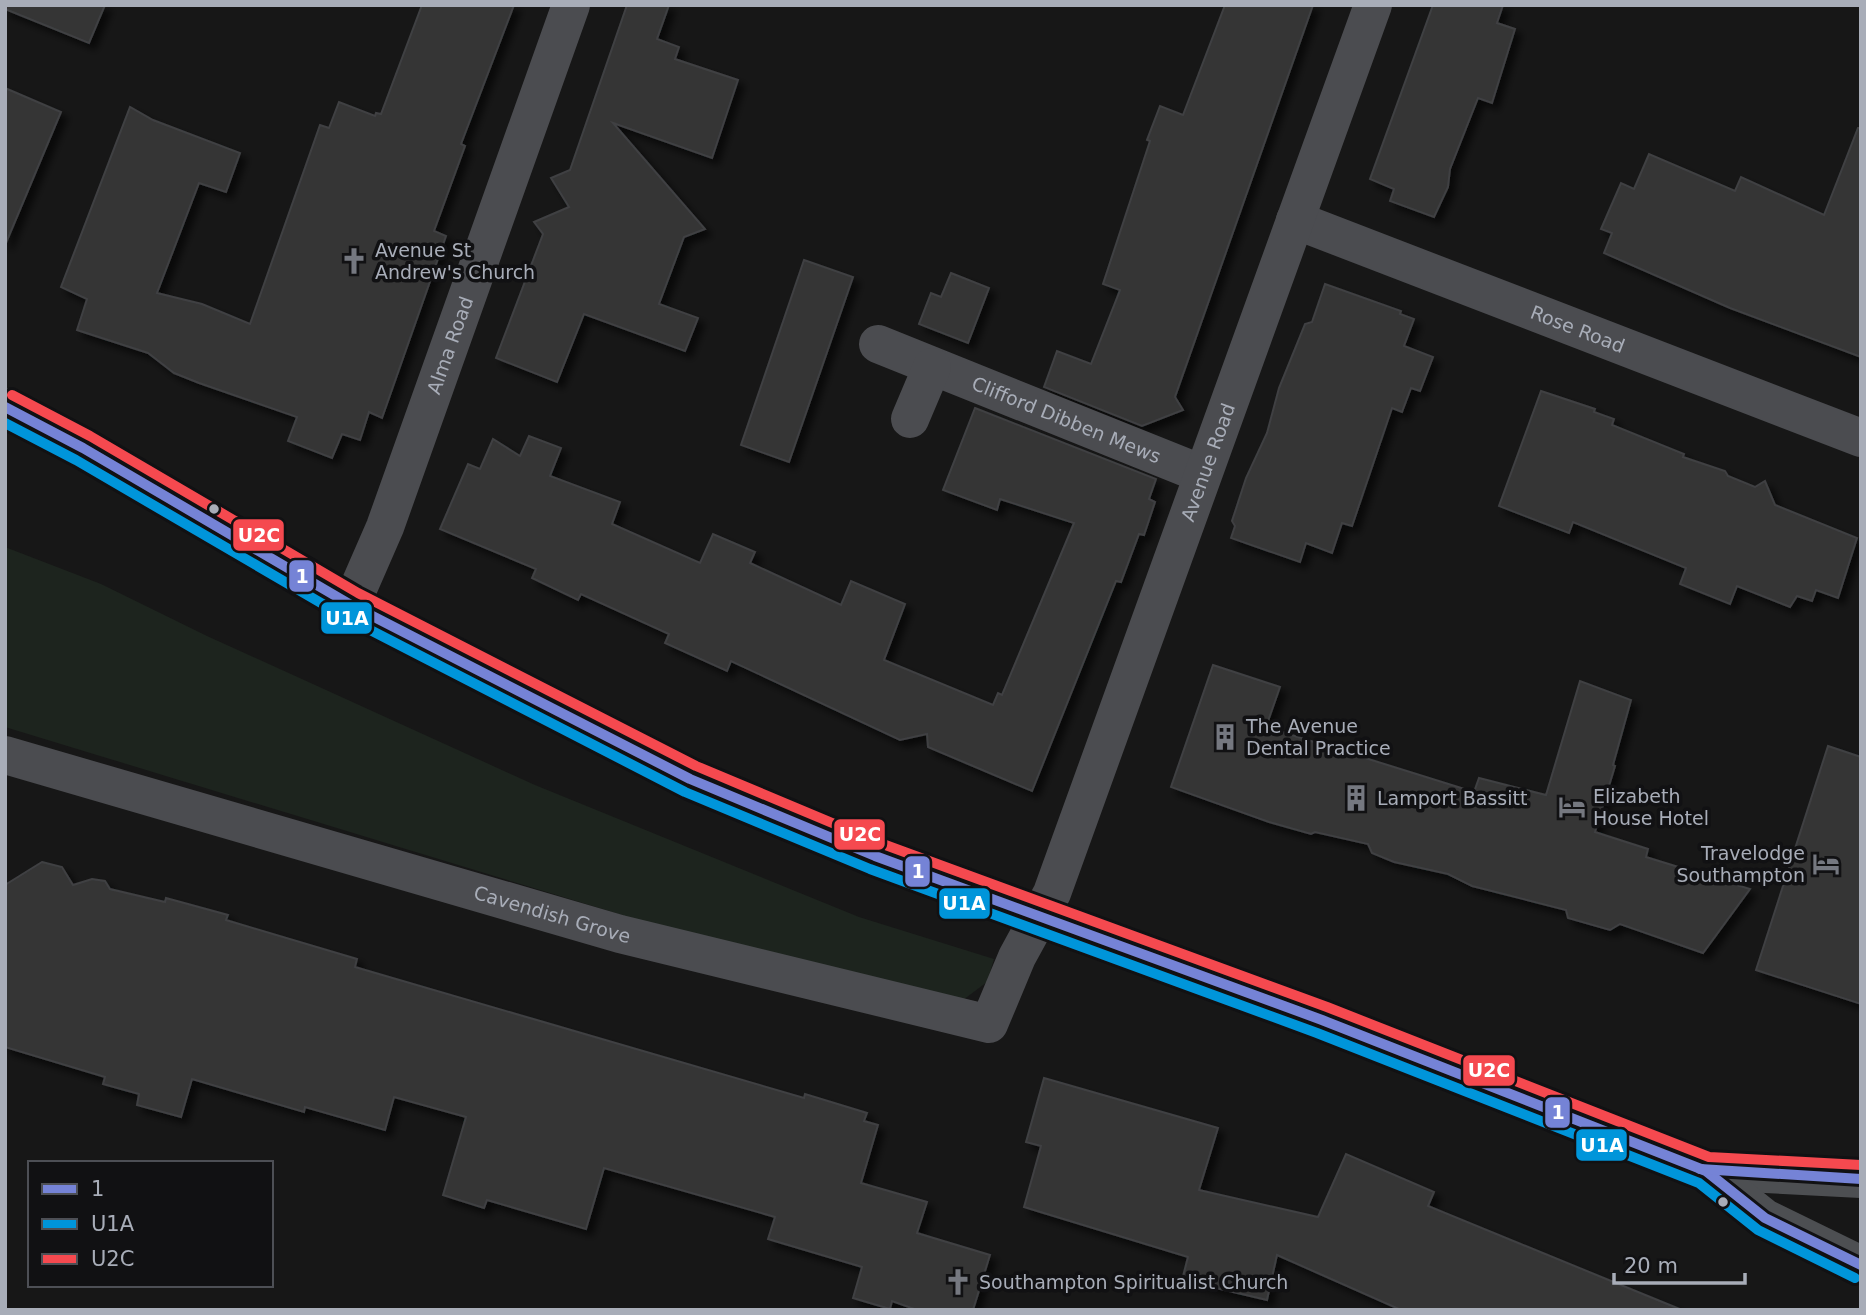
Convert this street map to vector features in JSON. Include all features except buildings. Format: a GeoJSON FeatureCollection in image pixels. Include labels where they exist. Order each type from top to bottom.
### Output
{"type":"FeatureCollection","features":[{"type":"Feature","properties":{"kind":"main road"},"geometry":{"type":"LineString","coordinates":[[5,407],[83,448],[351,605],[690,779],[875,856],[1322,1020],[1706,1171],[1765,1218],[1861,1265]]}},
{"type":"Feature","properties":{"kind":"main road"},"geometry":{"type":"LineString","coordinates":[[1706,1171],[1861,1179]]}},
{"type":"Feature","properties":{"kind":"street","name":"Alma Road"},"geometry":{"type":"LineString","coordinates":[[351,605],[385,527],[572,5]]}},
{"type":"Feature","properties":{"kind":"street","name":"Avenue Road"},"geometry":{"type":"LineString","coordinates":[[1040,917],[1052,893],[1373,5]]}},
{"type":"Feature","properties":{"kind":"street","name":"Rose Road"},"geometry":{"type":"LineString","coordinates":[[1295,220],[1861,438]]}},
{"type":"Feature","properties":{"kind":"street","name":"Clifford Dibben Mews"},"geometry":{"type":"LineString","coordinates":[[878,344],[1202,474]]}},
{"type":"Feature","properties":{"kind":"street"},"geometry":{"type":"LineString","coordinates":[[910,419],[932,366]]}},
{"type":"Feature","properties":{"kind":"street","name":"Cavendish Grove"},"geometry":{"type":"LineString","coordinates":[[5,755],[620,934],[989,1024],[1017,957],[1040,917]]}},
{"type":"Feature","properties":{"kind":"shaded area"},"geometry":{"type":"Polygon","coordinates":[[[5,547],[101,584],[207,636],[535,785],[859,917],[994,959],[987,982],[959,1003],[711,942],[5,727],[5,547]]]}},
{"type":"Feature","properties":{"kind":"transit line","name":"U2C"},"geometry":{"type":"LineString","coordinates":[[12,395],[90,436],[358,593],[696,766],[880,843],[1327,1007],[1709,1157],[1861,1165]]}},
{"type":"Feature","properties":{"kind":"transit line","name":"1"},"geometry":{"type":"LineString","coordinates":[[5,407],[83,448],[351,605],[690,779],[875,856],[1322,1020],[1706,1171],[1765,1218],[1861,1265]]}},
{"type":"Feature","properties":{"kind":"transit line","name":"U1A"},"geometry":{"type":"LineString","coordinates":[[5,423],[76,460],[345,617],[685,792],[870,869],[1317,1033],[1699,1183],[1758,1230],[1855,1278]]}},
{"type":"Feature","properties":{"kind":"transit line","name":"1"},"geometry":{"type":"LineString","coordinates":[[1700,1169],[1861,1179]]}},
{"type":"Feature","properties":{"kind":"place","name":"Avenue St Andrew's Church"},"geometry":{"type":"Point","coordinates":[354,261]}},
{"type":"Feature","properties":{"kind":"place","name":"The Avenue Dental Practice"},"geometry":{"type":"Point","coordinates":[1225,737]}},
{"type":"Feature","properties":{"kind":"place","name":"Lamport Bassitt"},"geometry":{"type":"Point","coordinates":[1356,798]}},
{"type":"Feature","properties":{"kind":"place","name":"Elizabeth House Hotel"},"geometry":{"type":"Point","coordinates":[1572,807]}},
{"type":"Feature","properties":{"kind":"place","name":"Travelodge Southampton"},"geometry":{"type":"Point","coordinates":[1826,864]}},
{"type":"Feature","properties":{"kind":"place","name":"Southampton Spiritualist Church"},"geometry":{"type":"Point","coordinates":[958,1282]}}]}
